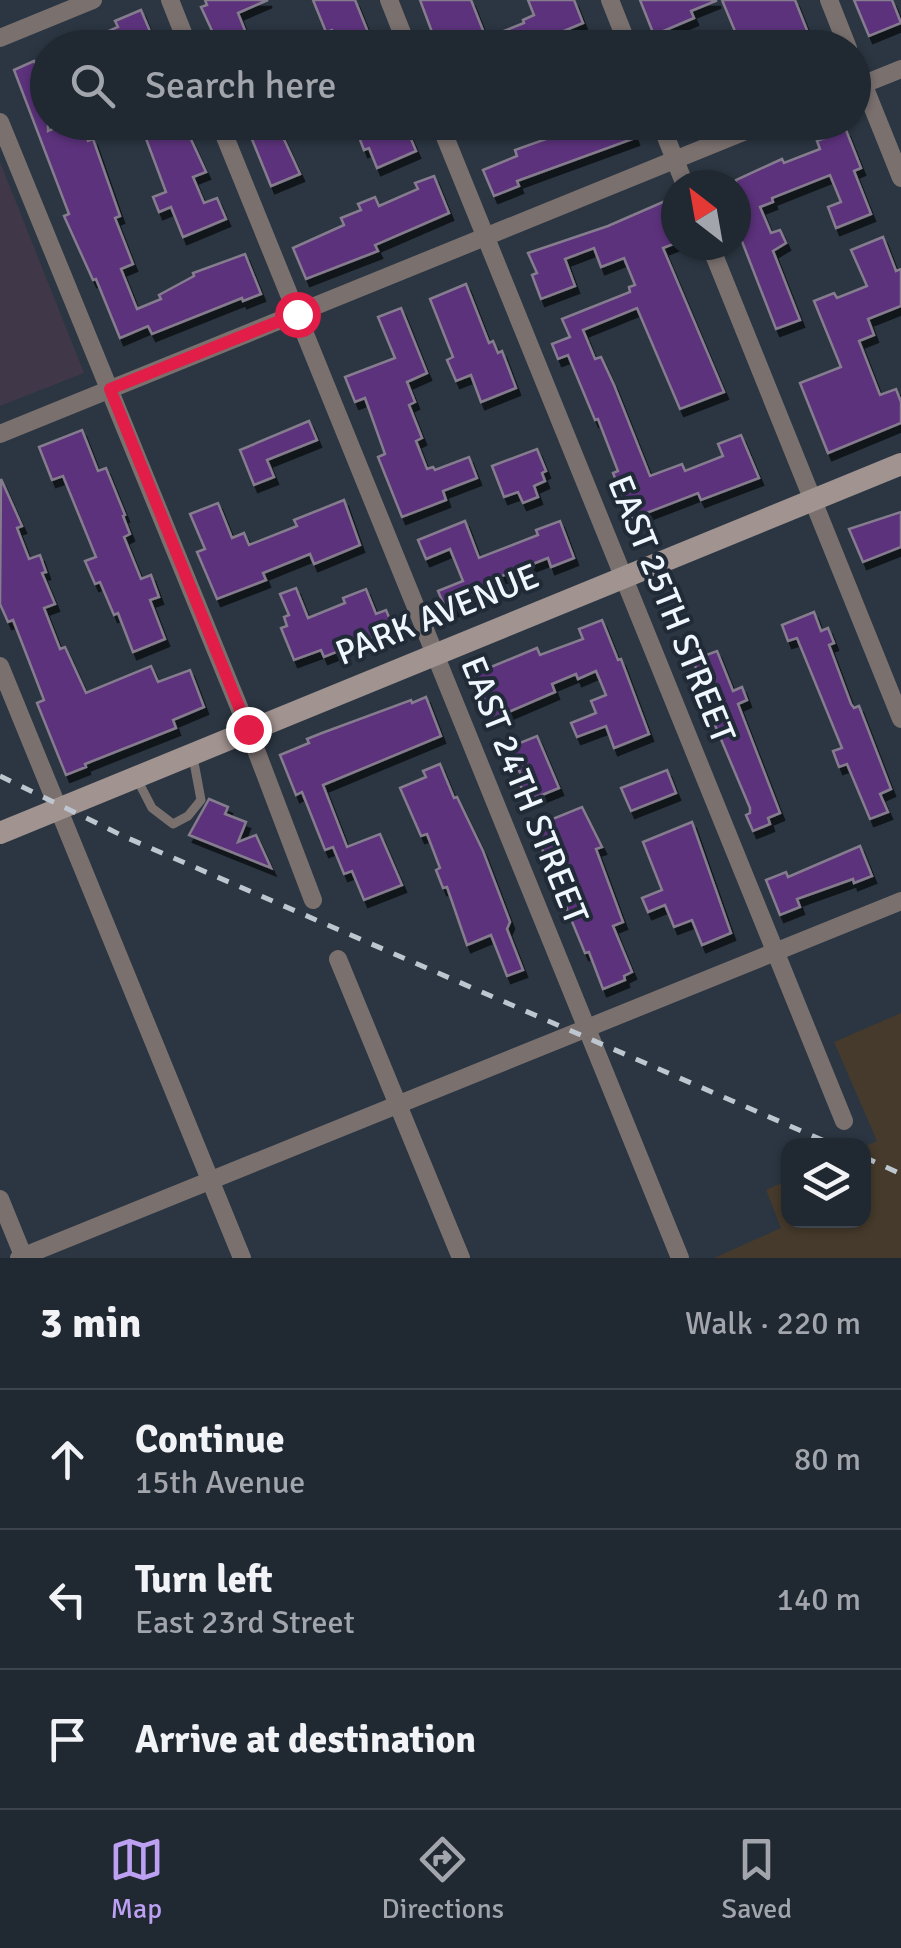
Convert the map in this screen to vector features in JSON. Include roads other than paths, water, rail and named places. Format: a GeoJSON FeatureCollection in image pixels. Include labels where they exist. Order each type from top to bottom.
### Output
{"type":"FeatureCollection","features":[{"type":"Feature","properties":{"kind":"street"},"geometry":{"type":"LineString","coordinates":[[0,38],[93,0]]}},
{"type":"Feature","properties":{"kind":"street"},"geometry":{"type":"LineString","coordinates":[[170,0],[182,30]]}},
{"type":"Feature","properties":{"kind":"street"},"geometry":{"type":"LineString","coordinates":[[389,0],[401,30]]}},
{"type":"Feature","properties":{"kind":"street"},"geometry":{"type":"LineString","coordinates":[[610,0],[622,30]]}},
{"type":"Feature","properties":{"kind":"street"},"geometry":{"type":"LineString","coordinates":[[829,0],[841,30]]}},
{"type":"Feature","properties":{"kind":"street"},"geometry":{"type":"LineString","coordinates":[[871,81],[901,68]]}},
{"type":"Feature","properties":{"kind":"street"},"geometry":{"type":"LineString","coordinates":[[871,114],[901,178]]}},
{"type":"Feature","properties":{"kind":"street"},"geometry":{"type":"LineString","coordinates":[[0,122],[248,729],[313,900]]}},
{"type":"Feature","properties":{"kind":"street","name":"EAST 24TH STREET"},"geometry":{"type":"LineString","coordinates":[[226,140],[680,1258]]}},
{"type":"Feature","properties":{"kind":"street","name":"EAST 25TH STREET"},"geometry":{"type":"LineString","coordinates":[[446,140],[844,1121]]}},
{"type":"Feature","properties":{"kind":"street"},"geometry":{"type":"LineString","coordinates":[[667,140],[679,170]]}},
{"type":"Feature","properties":{"kind":"street"},"geometry":{"type":"LineString","coordinates":[[0,434],[724,140]]}},
{"type":"Feature","properties":{"kind":"street"},"geometry":{"type":"LineString","coordinates":[[716,260],[901,720]]}},
{"type":"Feature","properties":{"kind":"street","name":"PARK AVENUE"},"geometry":{"type":"LineString","coordinates":[[0,833],[901,464]]}},
{"type":"Feature","properties":{"kind":"street"},"geometry":{"type":"LineString","coordinates":[[0,666],[242,1258]]}},
{"type":"Feature","properties":{"kind":"street"},"geometry":{"type":"LineString","coordinates":[[0,1199],[22,1257],[901,901]]}},
{"type":"Feature","properties":{"kind":"street"},"geometry":{"type":"LineString","coordinates":[[338,959],[461,1258]]}},
{"type":"Feature","properties":{"kind":"lane"},"geometry":{"type":"LineString","coordinates":[[136,777],[152,808],[173,824],[188,816],[201,800],[192,752]]}},
{"type":"Feature","properties":{"kind":"railway"},"geometry":{"type":"LineString","coordinates":[[0,776],[123,836],[818,1138]]}},
{"type":"Feature","properties":{"kind":"railway"},"geometry":{"type":"LineString","coordinates":[[871,1160],[901,1174]]}}]}
